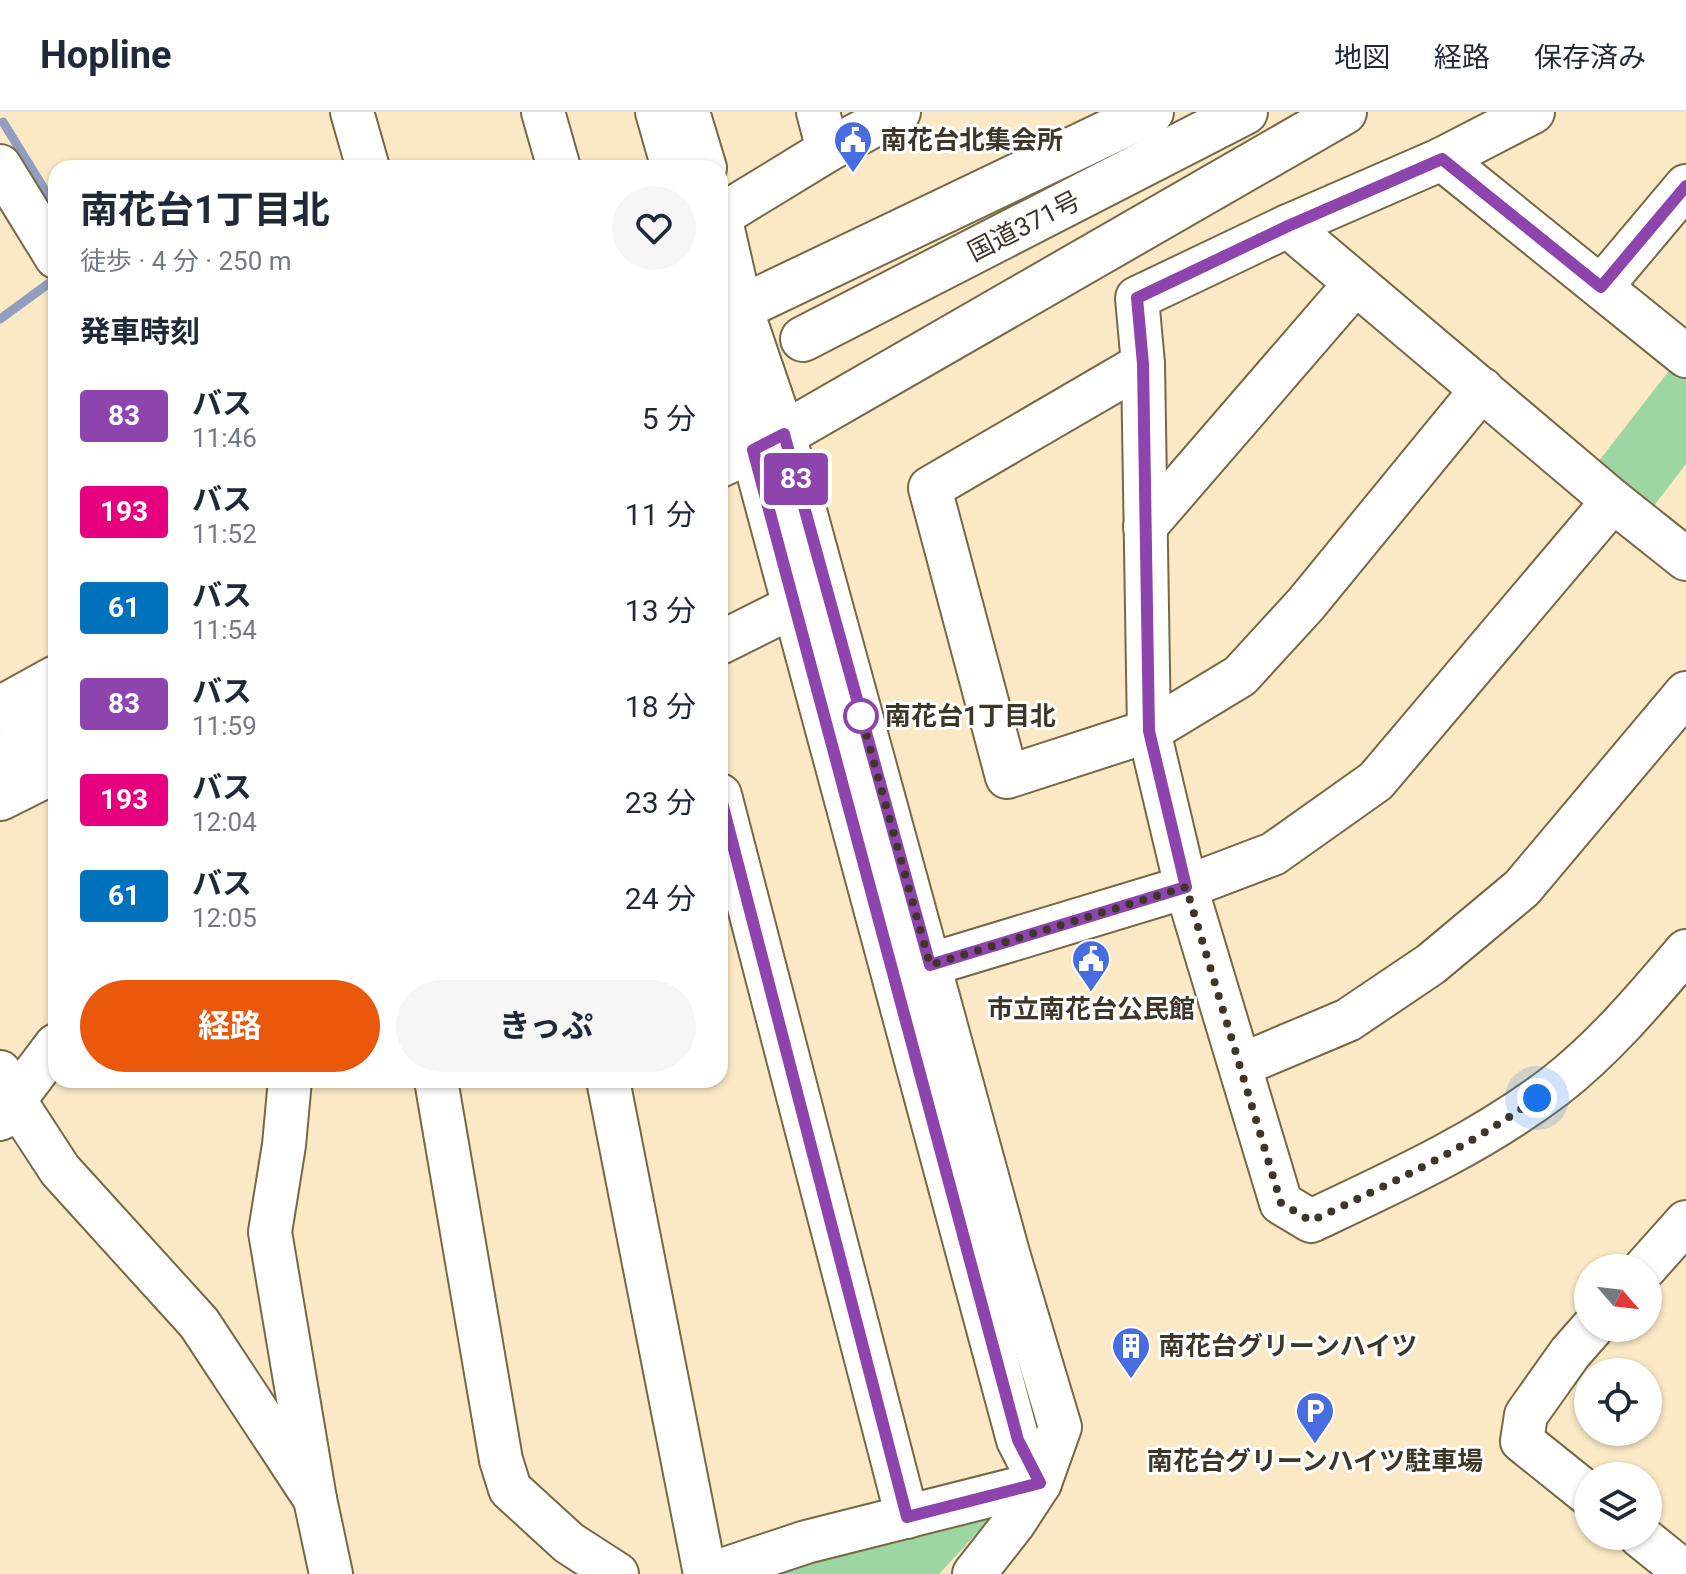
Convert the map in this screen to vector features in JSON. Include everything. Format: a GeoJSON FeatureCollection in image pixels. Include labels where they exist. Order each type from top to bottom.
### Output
{"type":"FeatureCollection","features":[{"type":"Feature","properties":{"kind":"highway"},"geometry":{"type":"LineString","coordinates":[[728,318],[1151,112]]}},
{"type":"Feature","properties":{"kind":"highway","name":"国道371号"},"geometry":{"type":"LineString","coordinates":[[803,339],[1245,112]]}},
{"type":"Feature","properties":{"kind":"highway"},"geometry":{"type":"LineString","coordinates":[[752,450],[1344,112]]}},
{"type":"Feature","properties":{"kind":"highway"},"geometry":{"type":"LineString","coordinates":[[0,709],[48,682]]}},
{"type":"Feature","properties":{"kind":"highway"},"geometry":{"type":"LineString","coordinates":[[0,756],[48,731]]}},
{"type":"Feature","properties":{"kind":"highway"},"geometry":{"type":"LineString","coordinates":[[0,798],[48,774]]}},
{"type":"Feature","properties":{"kind":"street"},"geometry":{"type":"LineString","coordinates":[[352,112],[366,160]]}},
{"type":"Feature","properties":{"kind":"street"},"geometry":{"type":"LineString","coordinates":[[543,112],[557,160]]}},
{"type":"Feature","properties":{"kind":"street"},"geometry":{"type":"LineString","coordinates":[[657,112],[671,160]]}},
{"type":"Feature","properties":{"kind":"street"},"geometry":{"type":"LineString","coordinates":[[688,112],[703,160]]}},
{"type":"Feature","properties":{"kind":"street"},"geometry":{"type":"LineString","coordinates":[[728,230],[823,131],[899,112]]}},
{"type":"Feature","properties":{"kind":"street"},"geometry":{"type":"LineString","coordinates":[[1533,112],[1442,159],[1288,226],[1137,298],[1143,364],[1149,731],[1186,887],[1281,1203],[1311,1221],[1428,1166],[1496,1128],[1557,1084],[1683,960]]}},
{"type":"Feature","properties":{"kind":"street"},"geometry":{"type":"LineString","coordinates":[[1442,159],[1686,356]]}},
{"type":"Feature","properties":{"kind":"street"},"geometry":{"type":"LineString","coordinates":[[0,166],[48,244]]}},
{"type":"Feature","properties":{"kind":"street"},"geometry":{"type":"LineString","coordinates":[[1601,287],[1686,186]]}},
{"type":"Feature","properties":{"kind":"street"},"geometry":{"type":"LineString","coordinates":[[1288,226],[1686,559]]}},
{"type":"Feature","properties":{"kind":"street"},"geometry":{"type":"LineString","coordinates":[[1145,527],[1355,284]]}},
{"type":"Feature","properties":{"kind":"street"},"geometry":{"type":"LineString","coordinates":[[728,323],[752,450],[794,606],[911,970],[1008,1253],[1060,1427],[1040,1483],[1014,1523],[974,1574]]}},
{"type":"Feature","properties":{"kind":"street"},"geometry":{"type":"LineString","coordinates":[[1143,364],[930,488],[1007,777],[1149,731],[1240,676],[1306,604],[1482,389]]}},
{"type":"Feature","properties":{"kind":"street"},"geometry":{"type":"LineString","coordinates":[[752,450],[911,970]]}},
{"type":"Feature","properties":{"kind":"street"},"geometry":{"type":"LineString","coordinates":[[911,970],[1186,887],[1273,854],[1376,781],[1613,501]]}},
{"type":"Feature","properties":{"kind":"street"},"geometry":{"type":"LineString","coordinates":[[728,639],[794,606]]}},
{"type":"Feature","properties":{"kind":"street"},"geometry":{"type":"LineString","coordinates":[[1241,1065],[1348,1020],[1431,964],[1522,888],[1686,693]]}},
{"type":"Feature","properties":{"kind":"street"},"geometry":{"type":"LineString","coordinates":[[729,872],[907,1517]]}},
{"type":"Feature","properties":{"kind":"street"},"geometry":{"type":"LineString","coordinates":[[48,1053],[5,1098],[60,1170],[199,1323],[315,1499]]}},
{"type":"Feature","properties":{"kind":"street"},"geometry":{"type":"LineString","coordinates":[[289,1088],[270,1232],[315,1499],[331,1574]]}},
{"type":"Feature","properties":{"kind":"street"},"geometry":{"type":"LineString","coordinates":[[437,1088],[501,1460],[510,1489],[569,1543],[617,1574]]}},
{"type":"Feature","properties":{"kind":"street"},"geometry":{"type":"LineString","coordinates":[[610,1088],[708,1574],[806,1542],[1040,1483]]}},
{"type":"Feature","properties":{"kind":"street"},"geometry":{"type":"LineString","coordinates":[[1657,1254],[1686,1222]]}},
{"type":"Feature","properties":{"kind":"street"},"geometry":{"type":"LineString","coordinates":[[1574,1483],[1522,1441],[1526,1415],[1580,1342]]}},
{"type":"Feature","properties":{"kind":"green space"},"geometry":{"type":"Polygon","coordinates":[[[1675,363],[1686,372],[1686,464],[1650,511],[1595,466],[1675,363]]]}},
{"type":"Feature","properties":{"kind":"green space"},"geometry":{"type":"Polygon","coordinates":[[[984,1511],[989,1520],[939,1574],[768,1574],[984,1511]]]}},
{"type":"Feature","properties":{"kind":"waterway"},"geometry":{"type":"LineString","coordinates":[[3,122],[48,195]]}},
{"type":"Feature","properties":{"kind":"waterway"},"geometry":{"type":"LineString","coordinates":[[0,319],[48,284]]}},
{"type":"Feature","properties":{"kind":"bus line","name":"83"},"geometry":{"type":"LineString","coordinates":[[728,826],[907,1517],[1040,1483],[1018,1440],[753,450],[784,434],[930,965],[1186,887],[1149,731],[1143,364],[1137,298],[1288,226],[1442,159],[1601,287],[1686,186]]}},
{"type":"Feature","properties":{"kind":"place","name":"南花台北集会所"},"geometry":{"type":"Point","coordinates":[853,174]}},
{"type":"Feature","properties":{"kind":"place","name":"南花台1丁目北"},"geometry":{"type":"Point","coordinates":[861,716]}},
{"type":"Feature","properties":{"kind":"place","name":"市立南花台公民館"},"geometry":{"type":"Point","coordinates":[1091,993]}},
{"type":"Feature","properties":{"kind":"place","name":"南花台グリーンハイツ"},"geometry":{"type":"Point","coordinates":[1131,1380]}},
{"type":"Feature","properties":{"kind":"place","name":"南花台グリーンハイツ駐車場"},"geometry":{"type":"Point","coordinates":[1315,1445]}},
{"type":"Feature","properties":{"kind":"route"},"geometry":{"type":"LineString","coordinates":[[861,716],[860,712],[930,965],[1186,887],[1281,1203],[1311,1221],[1428,1166],[1496,1128],[1537,1098]]}}]}
